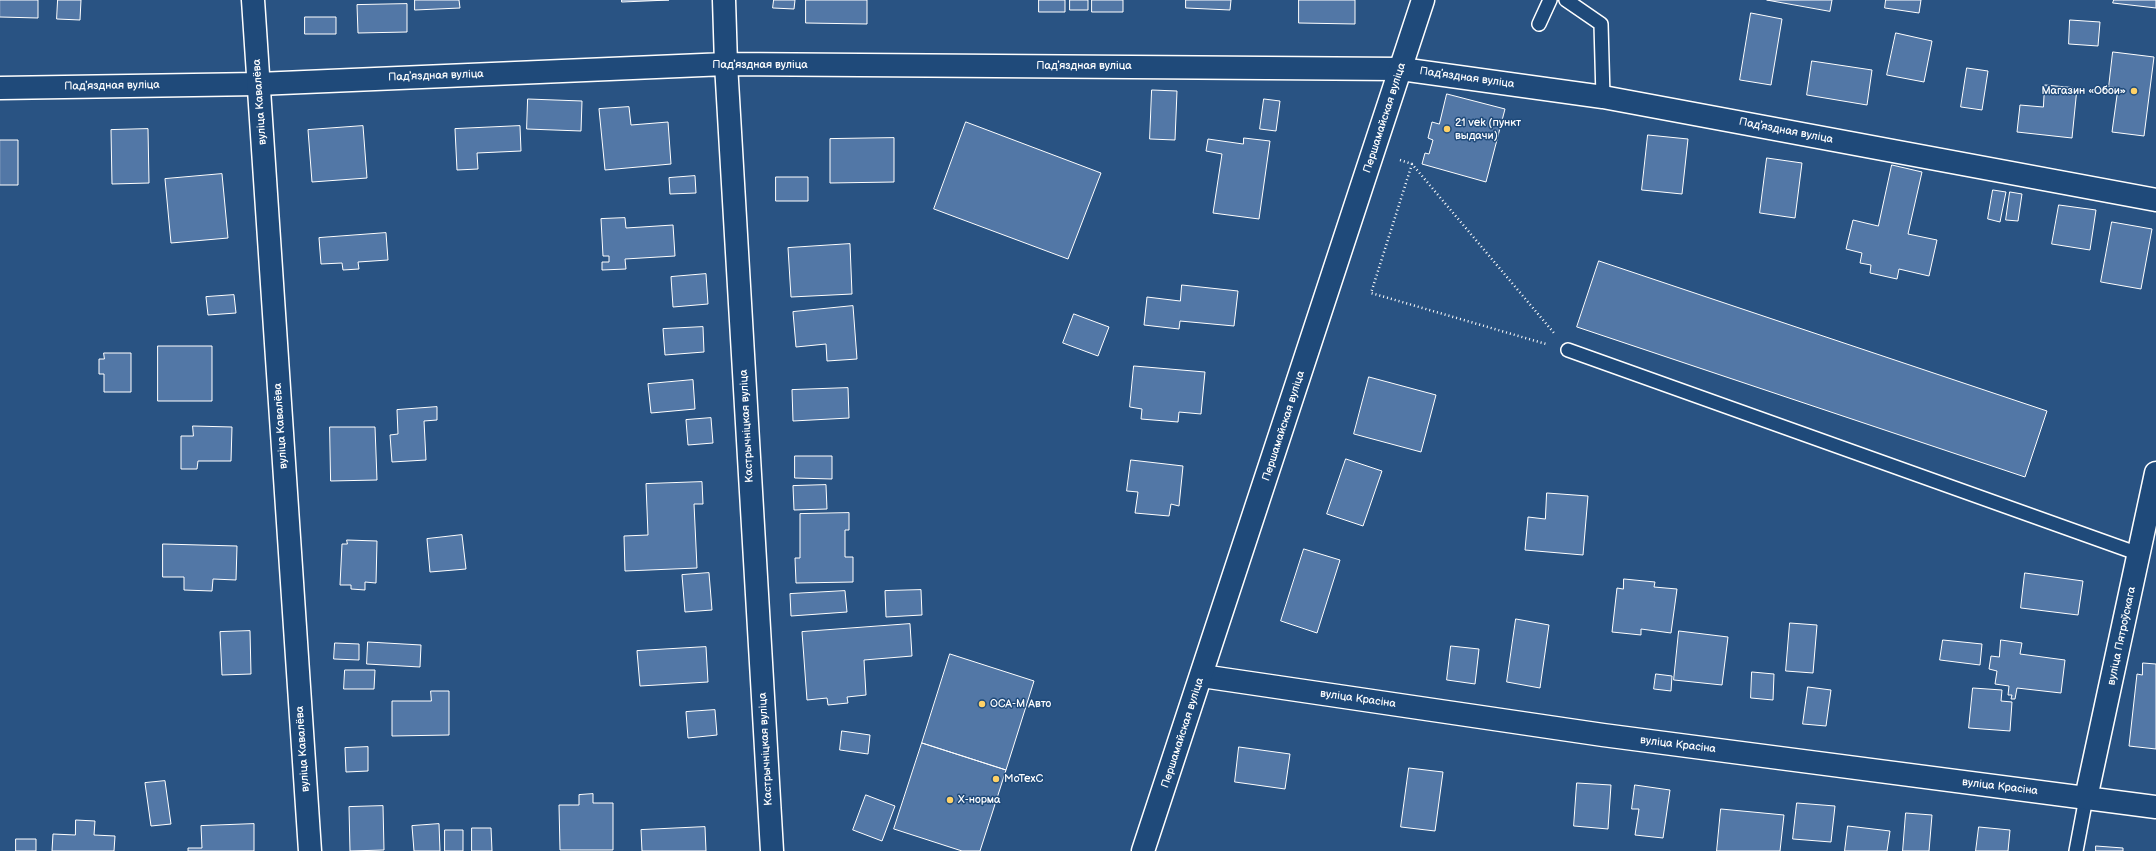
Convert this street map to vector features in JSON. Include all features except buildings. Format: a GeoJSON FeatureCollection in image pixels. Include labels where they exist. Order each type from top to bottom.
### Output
{"type":"FeatureCollection","features":[{"type":"Feature","properties":{"kind":"street","name":"вуліца Кавалёва"},"geometry":{"type":"LineString","coordinates":[[253,0],[310,851]]}},
{"type":"Feature","properties":{"kind":"street","name":"Кастрычніцкая вуліца"},"geometry":{"type":"LineString","coordinates":[[724,0],[726,64],[772,851]]}},
{"type":"Feature","properties":{"kind":"street","name":"Першамайская вуліца"},"geometry":{"type":"LineString","coordinates":[[1143,851],[1202,676],[1423,0]]}},
{"type":"Feature","properties":{"kind":"street","name":"Падʼяздная вуліца"},"geometry":{"type":"LineString","coordinates":[[0,88],[258,84],[726,64],[1401,69],[1603,97],[2156,200]]}},
{"type":"Feature","properties":{"kind":"street","name":"вуліца Пятроўскага"},"geometry":{"type":"LineString","coordinates":[[2086,798],[2156,473]]}},
{"type":"Feature","properties":{"kind":"street","name":"вуліца Красіна"},"geometry":{"type":"LineString","coordinates":[[1202,676],[1611,736],[2156,807]]}},
{"type":"Feature","properties":{"kind":"lane"},"geometry":{"type":"LineString","coordinates":[[1539,24],[1550,0]]}},
{"type":"Feature","properties":{"kind":"lane"},"geometry":{"type":"LineString","coordinates":[[1566,0],[1601,24],[1603,97]]}},
{"type":"Feature","properties":{"kind":"lane"},"geometry":{"type":"LineString","coordinates":[[1568,350],[2139,554]]}},
{"type":"Feature","properties":{"kind":"lane"},"geometry":{"type":"LineString","coordinates":[[2076,851],[2086,798]]}},
{"type":"Feature","properties":{"kind":"path"},"geometry":{"type":"LineString","coordinates":[[1412,164],[1417,170],[1568,350],[1371,293],[1412,164]]}},
{"type":"Feature","properties":{"kind":"place","name":"Магазин «Обои»"},"geometry":{"type":"Point","coordinates":[2134,91]}},
{"type":"Feature","properties":{"kind":"place","name":"21 vek (пункт выдачи)"},"geometry":{"type":"Point","coordinates":[1447,129]}},
{"type":"Feature","properties":{"kind":"place","name":"ОСА-М Авто"},"geometry":{"type":"Point","coordinates":[982,704]}},
{"type":"Feature","properties":{"kind":"place","name":"MoTexC"},"geometry":{"type":"Point","coordinates":[996,779]}},
{"type":"Feature","properties":{"kind":"place","name":"Х-норма"},"geometry":{"type":"Point","coordinates":[950,800]}}]}
